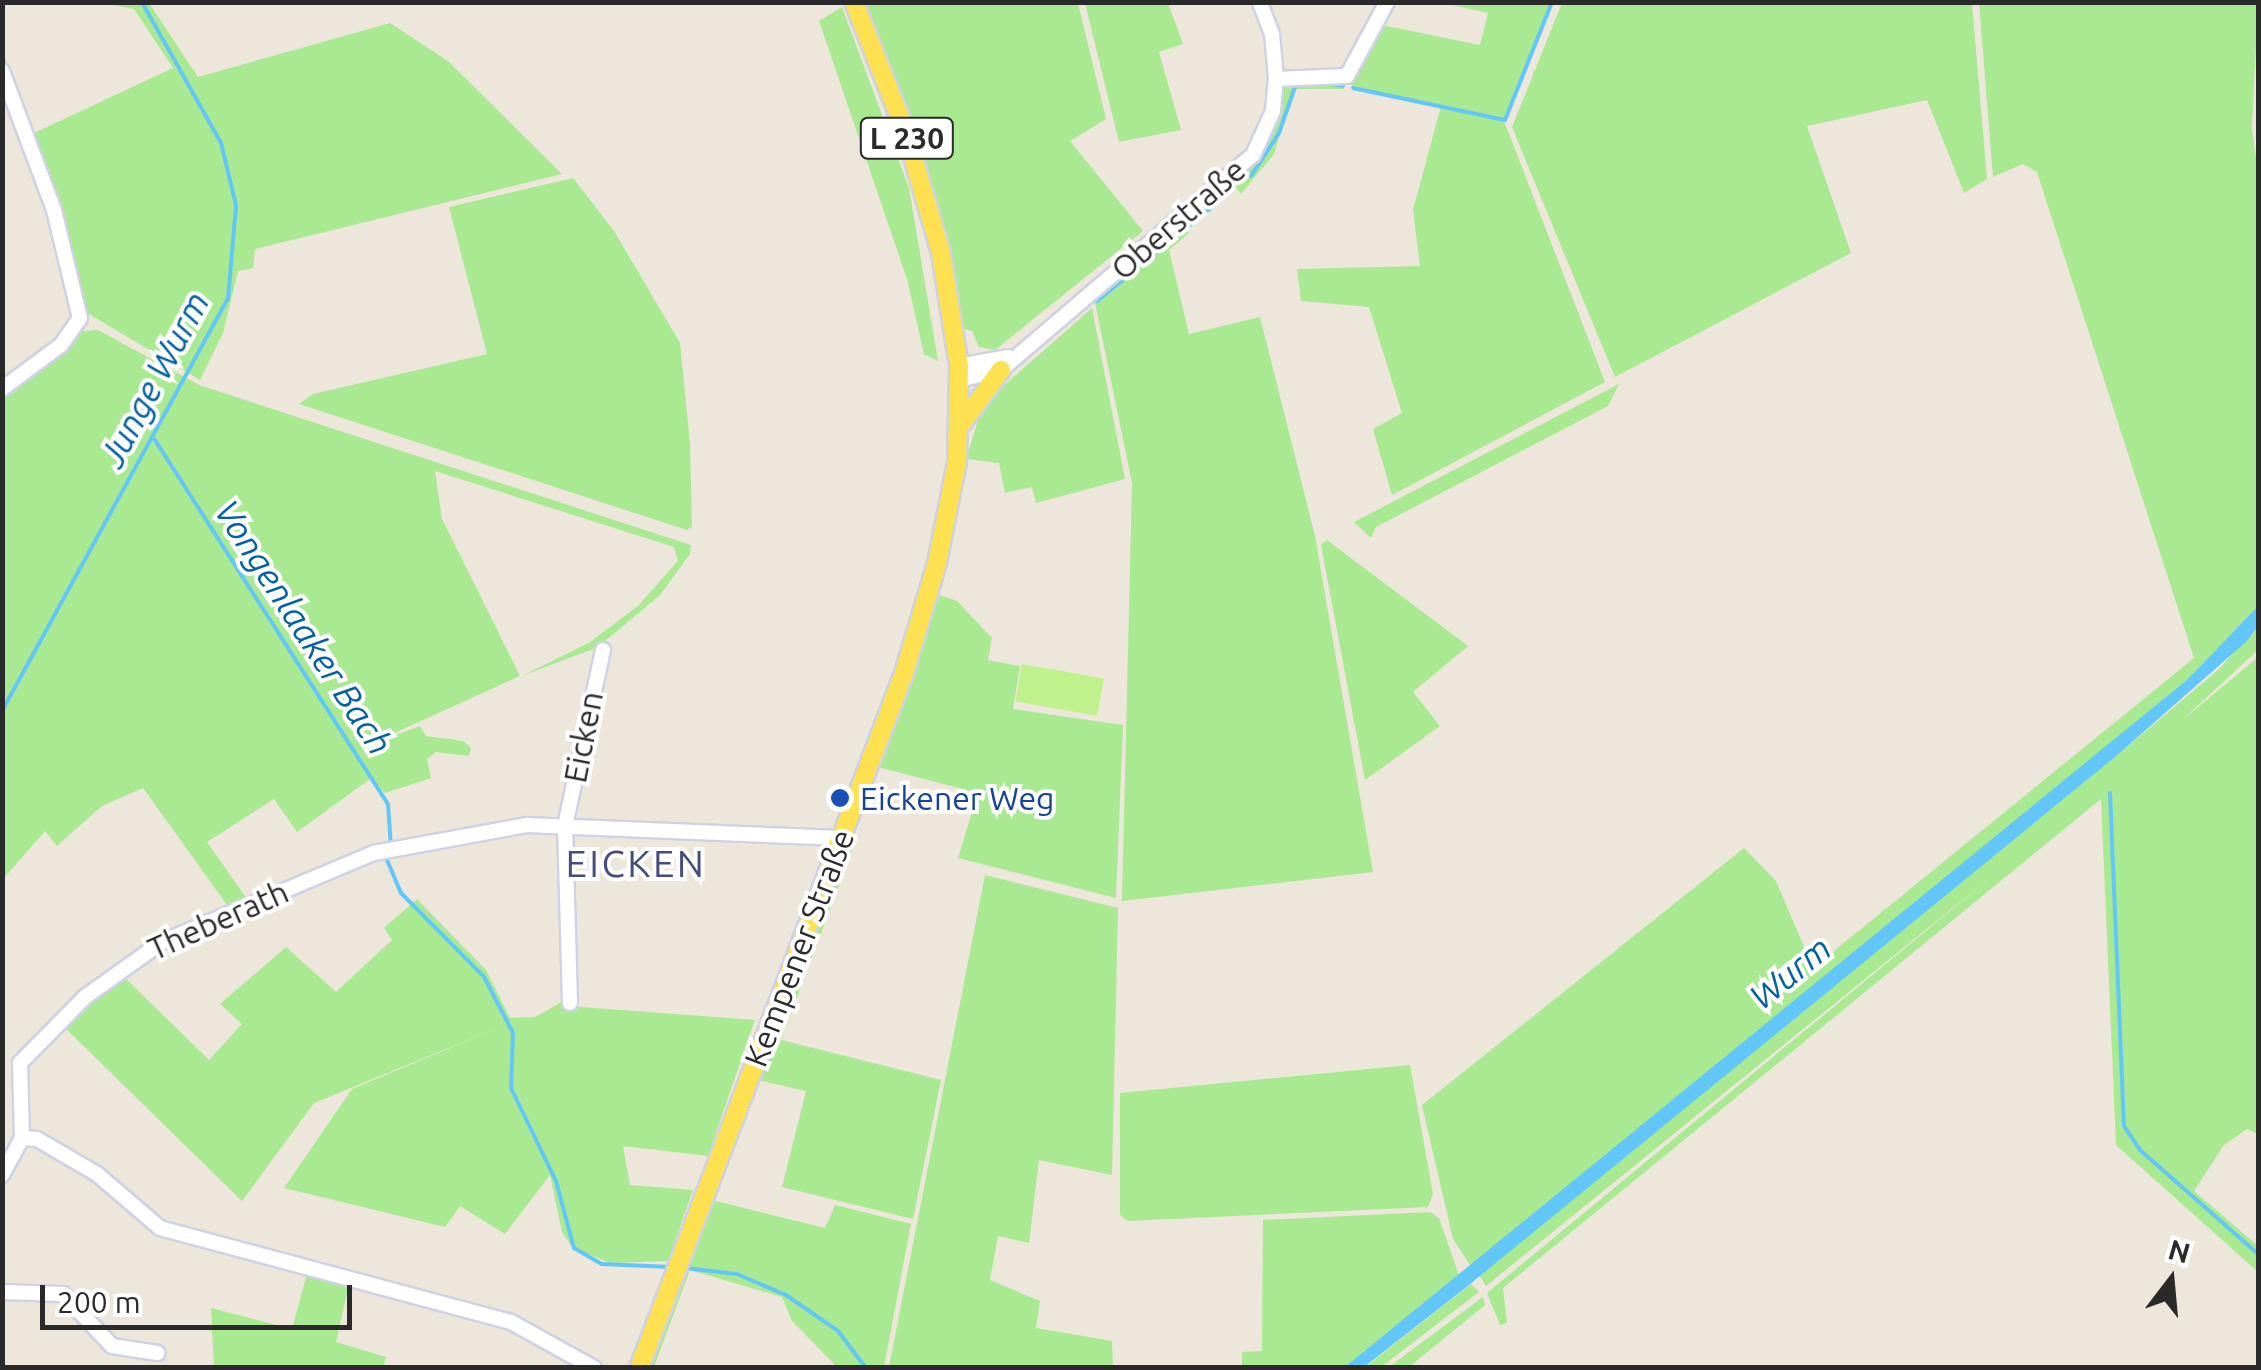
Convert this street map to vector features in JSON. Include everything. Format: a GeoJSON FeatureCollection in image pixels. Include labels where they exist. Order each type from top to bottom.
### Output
{"type":"FeatureCollection","features":[{"type":"Feature","properties":{"kind":"main road","name":"Kempener Straße"},"geometry":{"type":"LineString","coordinates":[[639,1368],[925,607],[946,525],[960,428],[959,373],[928,204],[854,2]]}},
{"type":"Feature","properties":{"kind":"main road"},"geometry":{"type":"LineString","coordinates":[[960,428],[1002,370]]}},
{"type":"Feature","properties":{"kind":"street","name":"Oberstraße"},"geometry":{"type":"LineString","coordinates":[[1026,346],[1230,181],[1268,129],[1276,79],[1272,34],[1260,2]]}},
{"type":"Feature","properties":{"kind":"street"},"geometry":{"type":"LineString","coordinates":[[1276,79],[1346,76],[1387,2]]}},
{"type":"Feature","properties":{"kind":"street"},"geometry":{"type":"LineString","coordinates":[[2,71],[54,210],[80,318],[62,345],[2,389]]}},
{"type":"Feature","properties":{"kind":"street"},"geometry":{"type":"LineString","coordinates":[[959,373],[1000,362],[1026,346]]}},
{"type":"Feature","properties":{"kind":"street"},"geometry":{"type":"LineString","coordinates":[[959,373],[1002,370],[1026,346]]}},
{"type":"Feature","properties":{"kind":"street","name":"Eicken"},"geometry":{"type":"LineString","coordinates":[[570,1003],[565,826],[603,650]]}},
{"type":"Feature","properties":{"kind":"street","name":"Eicken"},"geometry":{"type":"LineString","coordinates":[[390,849],[527,825],[840,838]]}},
{"type":"Feature","properties":{"kind":"street","name":"Theberath"},"geometry":{"type":"LineString","coordinates":[[22,1138],[20,1063],[117,970],[162,942],[390,849]]}},
{"type":"Feature","properties":{"kind":"street"},"geometry":{"type":"LineString","coordinates":[[2,1174],[22,1138],[37,1139],[97,1174],[160,1228],[511,1322],[594,1368]]}},
{"type":"Feature","properties":{"kind":"street"},"geometry":{"type":"LineString","coordinates":[[2,1292],[63,1294],[112,1346],[157,1353]]}},
{"type":"Feature","properties":{"kind":"green space"},"geometry":{"type":"Polygon","coordinates":[[[103,3],[149,3],[198,77],[390,23],[448,61],[562,174],[255,249],[253,268],[238,271],[223,333],[200,380],[84,311],[3,60],[2,50],[34,133],[173,68],[134,9],[103,3]]]}},
{"type":"Feature","properties":{"kind":"green space"},"geometry":{"type":"Polygon","coordinates":[[[860,3],[1078,3],[1106,119],[1070,141],[1143,231],[995,350],[979,347],[972,331],[962,328],[945,236],[860,3]]]}},
{"type":"Feature","properties":{"kind":"green space"},"geometry":{"type":"Polygon","coordinates":[[[1085,3],[1168,3],[1183,44],[1159,52],[1181,130],[1119,142],[1085,3]]]}},
{"type":"Feature","properties":{"kind":"green space"},"geometry":{"type":"Polygon","coordinates":[[[1443,3],[1554,3],[1504,121],[1605,382],[1392,495],[1373,429],[1402,413],[1369,307],[1301,301],[1297,269],[1420,266],[1413,210],[1441,106],[1353,90],[1352,84],[1382,25],[1480,45],[1488,13],[1443,3]]]}},
{"type":"Feature","properties":{"kind":"green space"},"geometry":{"type":"Polygon","coordinates":[[[1562,3],[1972,3],[1987,179],[1964,193],[1927,100],[1807,126],[1851,253],[1615,377],[1512,127],[1562,3]]]}},
{"type":"Feature","properties":{"kind":"green space"},"geometry":{"type":"Polygon","coordinates":[[[1979,3],[2258,3],[2252,128],[2258,174],[2258,606],[2188,679],[1472,1268],[1453,1239],[1422,1105],[1744,848],[1776,881],[1813,968],[2194,658],[2037,172],[2023,164],[1993,177],[1979,3]]]}},
{"type":"Feature","properties":{"kind":"green space"},"geometry":{"type":"Polygon","coordinates":[[[842,7],[909,188],[938,361],[924,354],[907,279],[819,21],[842,7]]]}},
{"type":"Feature","properties":{"kind":"green space"},"geometry":{"type":"Polygon","coordinates":[[[1285,82],[1343,83],[1344,89],[1293,89],[1274,154],[1241,194],[1235,186],[1270,139],[1285,82]]]}},
{"type":"Feature","properties":{"kind":"green space"},"geometry":{"type":"Polygon","coordinates":[[[573,178],[614,231],[680,343],[690,444],[692,526],[687,530],[299,404],[313,394],[487,354],[449,207],[573,178]]]}},
{"type":"Feature","properties":{"kind":"green space"},"geometry":{"type":"Polygon","coordinates":[[[1184,226],[1189,233],[1169,250],[1189,334],[1260,317],[1315,536],[1373,872],[1122,901],[1132,483],[1094,298],[1184,226]]]}},
{"type":"Feature","properties":{"kind":"green space"},"geometry":{"type":"Polygon","coordinates":[[[1092,308],[1125,479],[1036,503],[1032,487],[1005,493],[999,463],[966,459],[979,417],[994,394],[1092,308]]]}},
{"type":"Feature","properties":{"kind":"green space"},"geometry":{"type":"Polygon","coordinates":[[[98,330],[199,385],[691,545],[690,554],[660,595],[598,647],[522,676],[590,642],[638,606],[678,561],[674,547],[435,471],[442,519],[520,676],[368,745],[420,726],[426,736],[463,741],[471,748],[469,756],[436,752],[427,759],[431,778],[385,793],[370,779],[297,832],[274,799],[207,842],[249,902],[230,909],[143,788],[102,806],[57,846],[45,831],[3,879],[3,399],[83,331],[98,330]]]}},
{"type":"Feature","properties":{"kind":"green space"},"geometry":{"type":"Polygon","coordinates":[[[1619,384],[1608,406],[1376,527],[1371,538],[1354,522],[1619,384]]]}},
{"type":"Feature","properties":{"kind":"green space"},"geometry":{"type":"Polygon","coordinates":[[[1327,540],[1468,646],[1413,692],[1440,726],[1365,780],[1321,545],[1327,540]]]}},
{"type":"Feature","properties":{"kind":"green space"},"geometry":{"type":"Polygon","coordinates":[[[939,595],[957,601],[992,638],[988,660],[1020,666],[1013,709],[1123,725],[1116,898],[958,858],[978,793],[878,767],[939,595]]]}},
{"type":"Feature","properties":{"kind":"green space"},"geometry":{"type":"Polygon","coordinates":[[[2258,626],[2258,650],[2180,722],[2258,657],[2258,1134],[2247,1129],[2224,1145],[2194,1191],[2258,1246],[2258,1272],[2116,1145],[2101,799],[1503,1288],[1507,1323],[1500,1325],[1487,1293],[2002,868],[1486,1286],[1479,1275],[1493,1262],[2115,757],[2219,669],[2258,626]]]}},
{"type":"Feature","properties":{"kind":"green space"},"geometry":{"type":"Polygon","coordinates":[[[1022,664],[1104,678],[1097,716],[1015,701],[1022,664]]]}},
{"type":"Feature","properties":{"kind":"green space"},"geometry":{"type":"Polygon","coordinates":[[[854,845],[781,1040],[941,1080],[913,1219],[782,1187],[806,1091],[757,1080],[843,855],[854,845]]]}},
{"type":"Feature","properties":{"kind":"green space"},"geometry":{"type":"Polygon","coordinates":[[[985,875],[1118,908],[1112,1175],[1039,1160],[1029,1243],[998,1236],[990,1280],[1040,1301],[1036,1328],[1112,1341],[1113,1367],[889,1367],[985,875]]]}},
{"type":"Feature","properties":{"kind":"green space"},"geometry":{"type":"Polygon","coordinates":[[[417,899],[486,970],[510,1018],[535,1017],[565,1000],[568,1006],[755,1020],[708,1156],[623,1146],[630,1185],[693,1190],[668,1261],[610,1263],[572,1247],[562,1232],[550,1175],[505,1234],[460,1206],[445,1227],[284,1188],[352,1089],[505,1025],[314,1103],[242,1201],[62,1025],[120,973],[209,1060],[242,1024],[220,1004],[286,947],[336,992],[392,940],[384,928],[417,899]]]}},
{"type":"Feature","properties":{"kind":"green space"},"geometry":{"type":"Polygon","coordinates":[[[1410,1065],[1433,1194],[1428,1207],[1128,1221],[1120,1215],[1120,1093],[1410,1065]]]}},
{"type":"Feature","properties":{"kind":"green space"},"geometry":{"type":"Polygon","coordinates":[[[712,1200],[825,1228],[835,1205],[911,1224],[884,1367],[837,1367],[792,1321],[782,1297],[690,1270],[654,1367],[648,1368],[712,1200]]]}},
{"type":"Feature","properties":{"kind":"green space"},"geometry":{"type":"Polygon","coordinates":[[[1430,1212],[1439,1218],[1461,1281],[1345,1367],[1242,1367],[1242,1352],[1262,1351],[1263,1220],[1430,1212]]]}},
{"type":"Feature","properties":{"kind":"green space"},"geometry":{"type":"Polygon","coordinates":[[[308,1270],[350,1280],[336,1342],[386,1357],[383,1367],[214,1367],[211,1308],[292,1329],[308,1270]]]}},
{"type":"Feature","properties":{"kind":"green space"},"geometry":{"type":"Polygon","coordinates":[[[1471,1284],[1479,1292],[1381,1367],[1364,1368],[1471,1284]]]}},
{"type":"Feature","properties":{"kind":"green space"},"geometry":{"type":"Polygon","coordinates":[[[1483,1297],[1485,1305],[1409,1367],[1389,1367],[1483,1297]]]}},
{"type":"Feature","properties":{"kind":"water"},"geometry":{"type":"Polygon","coordinates":[[[2258,606],[2258,626],[2247,641],[2115,757],[1464,1289],[1364,1367],[1345,1367],[2188,679],[2258,606]]]}},
{"type":"Feature","properties":{"kind":"waterway","name":"Junge Wurm"},"geometry":{"type":"LineString","coordinates":[[2,711],[228,299],[236,205],[221,143],[142,2]]}},
{"type":"Feature","properties":{"kind":"waterway"},"geometry":{"type":"LineString","coordinates":[[1353,88],[1505,120],[1552,2]]}},
{"type":"Feature","properties":{"kind":"waterway"},"geometry":{"type":"LineString","coordinates":[[1325,83],[1343,86]]}},
{"type":"Feature","properties":{"kind":"waterway"},"geometry":{"type":"LineString","coordinates":[[1251,176],[1279,133],[1296,84]]}},
{"type":"Feature","properties":{"kind":"waterway"},"geometry":{"type":"LineString","coordinates":[[1097,301],[1213,206]]}},
{"type":"Feature","properties":{"kind":"waterway","name":"Vongenlaaker Bach"},"geometry":{"type":"LineString","coordinates":[[155,440],[388,804],[391,847]]}},
{"type":"Feature","properties":{"kind":"waterway"},"geometry":{"type":"LineString","coordinates":[[2110,793],[2124,1126],[2140,1150],[2258,1254]]}},
{"type":"Feature","properties":{"kind":"waterway","name":"Vongenlaaker Bach"},"geometry":{"type":"LineString","coordinates":[[387,860],[401,893],[484,977],[513,1033],[511,1088],[556,1181],[574,1248],[602,1264],[671,1267]]}},
{"type":"Feature","properties":{"kind":"waterway","name":"Vongenlaaker Bach"},"geometry":{"type":"LineString","coordinates":[[685,1268],[737,1274],[786,1295],[838,1331],[866,1368]]}},
{"type":"Feature","properties":{"kind":"place","name":"Eickener Weg"},"geometry":{"type":"Point","coordinates":[840,798]}},
{"type":"Feature","properties":{"kind":"district","name":"EICKEN"},"geometry":{"type":"Point","coordinates":[636,864]}},
{"type":"Feature","properties":{"kind":"water label","name":"Wurm"},"geometry":{"type":"Point","coordinates":[1790,972]}}]}
